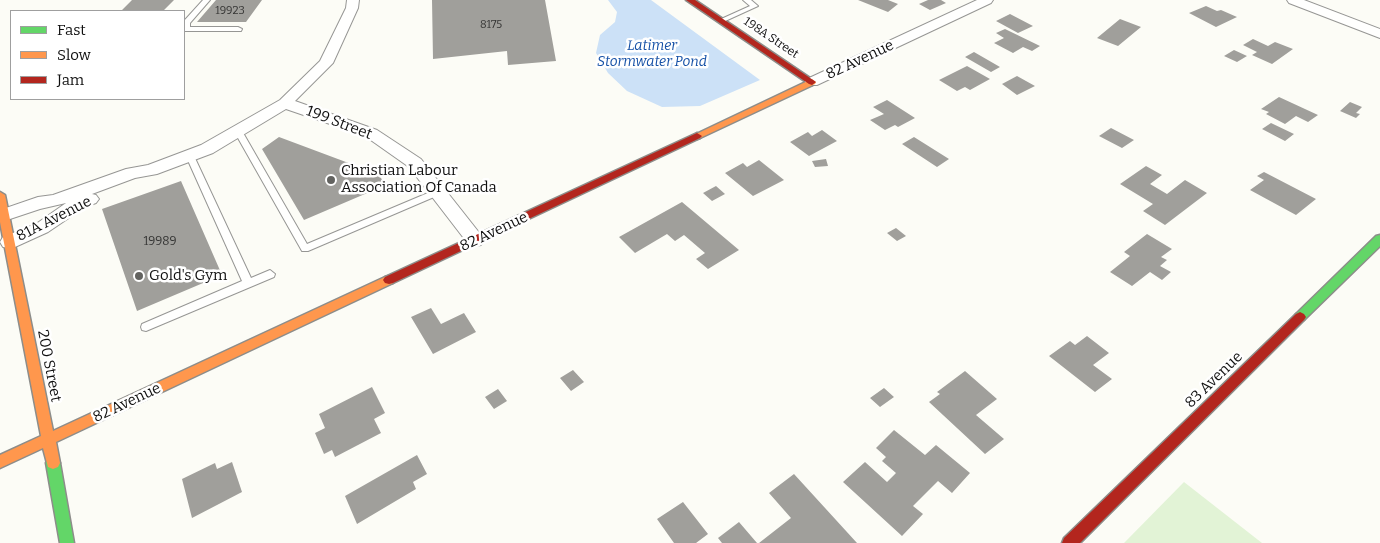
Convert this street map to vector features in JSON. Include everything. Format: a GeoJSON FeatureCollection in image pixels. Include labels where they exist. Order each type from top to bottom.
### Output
{"type":"FeatureCollection","features":[{"type":"Feature","properties":{"kind":"street","name":"199 Street"},"geometry":{"type":"LineString","coordinates":[[353,0],[352,8],[326,63],[285,103],[371,133],[415,162],[476,240]]}},
{"type":"Feature","properties":{"kind":"street","name":"198A Street"},"geometry":{"type":"LineString","coordinates":[[690,0],[812,82]]}},
{"type":"Feature","properties":{"kind":"street","name":"82 Avenue"},"geometry":{"type":"LineString","coordinates":[[0,462],[987,0]]}},
{"type":"Feature","properties":{"kind":"street"},"geometry":{"type":"LineString","coordinates":[[1293,0],[1380,34]]}},
{"type":"Feature","properties":{"kind":"street","name":"81A Avenue"},"geometry":{"type":"LineString","coordinates":[[4,215],[38,204],[55,201],[132,173],[152,170],[190,156],[207,149],[285,103]]}},
{"type":"Feature","properties":{"kind":"street","name":"81A Avenue"},"geometry":{"type":"LineString","coordinates":[[9,242],[42,228],[79,203],[138,182],[152,170]]}},
{"type":"Feature","properties":{"kind":"street","name":"200 Street"},"geometry":{"type":"LineString","coordinates":[[0,195],[49,440],[67,543]]}},
{"type":"Feature","properties":{"kind":"street","name":"83 Avenue"},"geometry":{"type":"LineString","coordinates":[[1069,543],[1377,246]]}},
{"type":"Feature","properties":{"kind":"lane"},"geometry":{"type":"LineString","coordinates":[[207,0],[186,23],[186,29],[238,29]]}},
{"type":"Feature","properties":{"kind":"lane"},"geometry":{"type":"LineString","coordinates":[[721,21],[756,6],[746,0]]}},
{"type":"Feature","properties":{"kind":"lane"},"geometry":{"type":"LineString","coordinates":[[238,131],[305,249],[438,192]]}},
{"type":"Feature","properties":{"kind":"lane"},"geometry":{"type":"LineString","coordinates":[[190,156],[248,283]]}},
{"type":"Feature","properties":{"kind":"lane"},"geometry":{"type":"LineString","coordinates":[[146,327],[270,274]]}},
{"type":"Feature","properties":{"kind":"green space"},"geometry":{"type":"Polygon","coordinates":[[[1184,482],[1262,543],[1124,543],[1184,482]]]}},
{"type":"Feature","properties":{"kind":"water","name":"Latimer Stormwater Pond"},"geometry":{"type":"Polygon","coordinates":[[[608,0],[651,0],[760,80],[700,106],[662,107],[627,91],[608,73],[596,53],[600,35],[615,22],[617,12],[608,0]]]}},
{"type":"Feature","properties":{"kind":"building"},"geometry":{"type":"Polygon","coordinates":[[[132,0],[174,0],[164,10],[122,10],[132,0]]]}},
{"type":"Feature","properties":{"kind":"building"},"geometry":{"type":"Polygon","coordinates":[[[216,0],[262,0],[246,22],[197,22],[216,0]]]}},
{"type":"Feature","properties":{"kind":"building"},"geometry":{"type":"Polygon","coordinates":[[[432,0],[545,0],[556,61],[508,65],[507,51],[433,59],[432,0]]]}},
{"type":"Feature","properties":{"kind":"building"},"geometry":{"type":"Polygon","coordinates":[[[858,0],[888,0],[898,4],[888,12],[858,0]]]}},
{"type":"Feature","properties":{"kind":"building"},"geometry":{"type":"Polygon","coordinates":[[[928,0],[941,0],[946,3],[930,10],[919,4],[928,0]]]}},
{"type":"Feature","properties":{"kind":"building"},"geometry":{"type":"Polygon","coordinates":[[[1206,6],[1237,17],[1216,27],[1189,13],[1206,6]]]}},
{"type":"Feature","properties":{"kind":"building"},"geometry":{"type":"Polygon","coordinates":[[[1010,14],[1033,26],[1018,33],[996,21],[1010,14]]]}},
{"type":"Feature","properties":{"kind":"building"},"geometry":{"type":"Polygon","coordinates":[[[1120,19],[1141,27],[1118,46],[1097,38],[1120,19]]]}},
{"type":"Feature","properties":{"kind":"building"},"geometry":{"type":"Polygon","coordinates":[[[1005,29],[1040,46],[1032,51],[1023,47],[1013,53],[994,43],[1004,38],[996,33],[1005,29]]]}},
{"type":"Feature","properties":{"kind":"building"},"geometry":{"type":"Polygon","coordinates":[[[1253,39],[1268,46],[1275,42],[1293,49],[1272,64],[1252,55],[1257,52],[1243,45],[1253,39]]]}},
{"type":"Feature","properties":{"kind":"building"},"geometry":{"type":"Polygon","coordinates":[[[1234,50],[1247,56],[1237,62],[1224,56],[1234,50]]]}},
{"type":"Feature","properties":{"kind":"building"},"geometry":{"type":"Polygon","coordinates":[[[974,52],[1000,67],[991,72],[965,57],[974,52]]]}},
{"type":"Feature","properties":{"kind":"building"},"geometry":{"type":"Polygon","coordinates":[[[967,66],[990,79],[970,90],[965,87],[957,91],[939,80],[967,66]]]}},
{"type":"Feature","properties":{"kind":"building"},"geometry":{"type":"Polygon","coordinates":[[[1017,76],[1035,86],[1017,95],[1002,84],[1017,76]]]}},
{"type":"Feature","properties":{"kind":"building"},"geometry":{"type":"Polygon","coordinates":[[[1279,97],[1318,115],[1308,122],[1296,116],[1285,124],[1266,114],[1269,112],[1261,109],[1279,97]]]}},
{"type":"Feature","properties":{"kind":"building"},"geometry":{"type":"Polygon","coordinates":[[[887,100],[915,118],[898,127],[895,125],[885,130],[870,120],[884,114],[873,107],[887,100]]]}},
{"type":"Feature","properties":{"kind":"building"},"geometry":{"type":"Polygon","coordinates":[[[1350,102],[1362,107],[1356,113],[1360,114],[1356,118],[1340,111],[1350,102]]]}},
{"type":"Feature","properties":{"kind":"building"},"geometry":{"type":"Polygon","coordinates":[[[1271,123],[1294,134],[1285,141],[1262,129],[1271,123]]]}},
{"type":"Feature","properties":{"kind":"building"},"geometry":{"type":"Polygon","coordinates":[[[1111,128],[1134,140],[1122,148],[1099,136],[1111,128]]]}},
{"type":"Feature","properties":{"kind":"building"},"geometry":{"type":"Polygon","coordinates":[[[822,130],[837,141],[809,156],[790,142],[808,132],[812,136],[822,130]]]}},
{"type":"Feature","properties":{"kind":"building","name":"Christian Labour Association Of Canada"},"geometry":{"type":"Polygon","coordinates":[[[279,137],[378,174],[386,185],[304,220],[262,149],[279,137]]]}},
{"type":"Feature","properties":{"kind":"building"},"geometry":{"type":"Polygon","coordinates":[[[914,137],[949,159],[937,167],[902,144],[914,137]]]}},
{"type":"Feature","properties":{"kind":"building"},"geometry":{"type":"Polygon","coordinates":[[[826,159],[828,166],[815,167],[812,161],[826,159]]]}},
{"type":"Feature","properties":{"kind":"building"},"geometry":{"type":"Polygon","coordinates":[[[759,160],[784,180],[753,196],[725,173],[743,163],[747,167],[759,160]]]}},
{"type":"Feature","properties":{"kind":"building"},"geometry":{"type":"Polygon","coordinates":[[[1146,166],[1162,175],[1150,184],[1167,194],[1185,180],[1207,193],[1165,225],[1143,211],[1153,204],[1120,184],[1146,166]]]}},
{"type":"Feature","properties":{"kind":"building"},"geometry":{"type":"Polygon","coordinates":[[[1264,172],[1316,199],[1296,215],[1250,190],[1264,180],[1257,176],[1264,172]]]}},
{"type":"Feature","properties":{"kind":"building"},"geometry":{"type":"Polygon","coordinates":[[[181,181],[222,275],[137,311],[102,209],[181,181]]]}},
{"type":"Feature","properties":{"kind":"building"},"geometry":{"type":"Polygon","coordinates":[[[716,186],[725,194],[712,201],[703,193],[716,186]]]}},
{"type":"Feature","properties":{"kind":"building"},"geometry":{"type":"Polygon","coordinates":[[[682,202],[739,250],[708,269],[696,259],[705,253],[684,235],[675,241],[667,234],[635,253],[619,237],[682,202]]]}},
{"type":"Feature","properties":{"kind":"building"},"geometry":{"type":"Polygon","coordinates":[[[896,228],[906,236],[897,241],[887,233],[896,228]]]}},
{"type":"Feature","properties":{"kind":"building"},"geometry":{"type":"Polygon","coordinates":[[[1147,234],[1172,249],[1161,257],[1167,260],[1160,266],[1171,272],[1162,280],[1150,272],[1132,286],[1110,272],[1130,256],[1124,252],[1147,234]]]}},
{"type":"Feature","properties":{"kind":"building"},"geometry":{"type":"Polygon","coordinates":[[[431,308],[441,324],[464,313],[476,332],[433,354],[411,317],[431,308]]]}},
{"type":"Feature","properties":{"kind":"building"},"geometry":{"type":"Polygon","coordinates":[[[1087,336],[1109,353],[1093,365],[1112,379],[1095,392],[1049,356],[1070,341],[1075,345],[1087,336]]]}},
{"type":"Feature","properties":{"kind":"building"},"geometry":{"type":"Polygon","coordinates":[[[573,370],[584,382],[571,391],[560,378],[573,370]]]}},
{"type":"Feature","properties":{"kind":"building"},"geometry":{"type":"Polygon","coordinates":[[[965,371],[997,399],[976,415],[1004,439],[985,454],[929,402],[940,394],[937,392],[965,371]]]}},
{"type":"Feature","properties":{"kind":"building"},"geometry":{"type":"Polygon","coordinates":[[[372,387],[385,413],[374,419],[381,433],[335,457],[332,450],[324,454],[315,433],[325,428],[319,414],[372,387]]]}},
{"type":"Feature","properties":{"kind":"building"},"geometry":{"type":"Polygon","coordinates":[[[884,388],[894,397],[880,407],[870,398],[884,388]]]}},
{"type":"Feature","properties":{"kind":"building"},"geometry":{"type":"Polygon","coordinates":[[[498,389],[507,401],[494,409],[485,397],[498,389]]]}},
{"type":"Feature","properties":{"kind":"building"},"geometry":{"type":"Polygon","coordinates":[[[894,430],[925,455],[936,445],[970,473],[952,493],[938,481],[913,506],[923,514],[902,536],[843,482],[865,462],[887,482],[896,473],[882,461],[886,457],[876,448],[894,430]]]}},
{"type":"Feature","properties":{"kind":"building"},"geometry":{"type":"Polygon","coordinates":[[[417,455],[427,474],[413,482],[416,489],[357,524],[345,496],[417,455]]]}},
{"type":"Feature","properties":{"kind":"building"},"geometry":{"type":"Polygon","coordinates":[[[232,462],[242,492],[192,518],[182,479],[215,463],[217,469],[232,462]]]}},
{"type":"Feature","properties":{"kind":"building"},"geometry":{"type":"Polygon","coordinates":[[[794,474],[857,543],[759,543],[791,518],[769,493],[794,474]]]}},
{"type":"Feature","properties":{"kind":"building"},"geometry":{"type":"Polygon","coordinates":[[[683,502],[708,534],[696,543],[674,543],[657,519],[683,502]]]}},
{"type":"Feature","properties":{"kind":"building"},"geometry":{"type":"Polygon","coordinates":[[[739,522],[757,543],[722,543],[718,538],[739,522]]]}},
{"type":"Feature","properties":{"kind":"traffic: fast"},"geometry":{"type":"LineString","coordinates":[[1300,317],[1380,239]]}},
{"type":"Feature","properties":{"kind":"traffic: fast"},"geometry":{"type":"LineString","coordinates":[[53,463],[67,543]]}},
{"type":"Feature","properties":{"kind":"traffic: slow"},"geometry":{"type":"LineString","coordinates":[[697,136],[812,82]]}},
{"type":"Feature","properties":{"kind":"traffic: slow"},"geometry":{"type":"LineString","coordinates":[[0,195],[53,463]]}},
{"type":"Feature","properties":{"kind":"traffic: slow"},"geometry":{"type":"LineString","coordinates":[[0,462],[389,280]]}},
{"type":"Feature","properties":{"kind":"traffic: jam"},"geometry":{"type":"LineString","coordinates":[[690,0],[812,82]]}},
{"type":"Feature","properties":{"kind":"traffic: jam"},"geometry":{"type":"LineString","coordinates":[[389,280],[697,136]]}},
{"type":"Feature","properties":{"kind":"traffic: jam"},"geometry":{"type":"LineString","coordinates":[[1069,543],[1300,317]]}},
{"type":"Feature","properties":{"kind":"place","name":"Christian Labour Association Of Canada"},"geometry":{"type":"Point","coordinates":[331,180]}},
{"type":"Feature","properties":{"kind":"place","name":"Gold's Gym"},"geometry":{"type":"Point","coordinates":[139,276]}}]}
